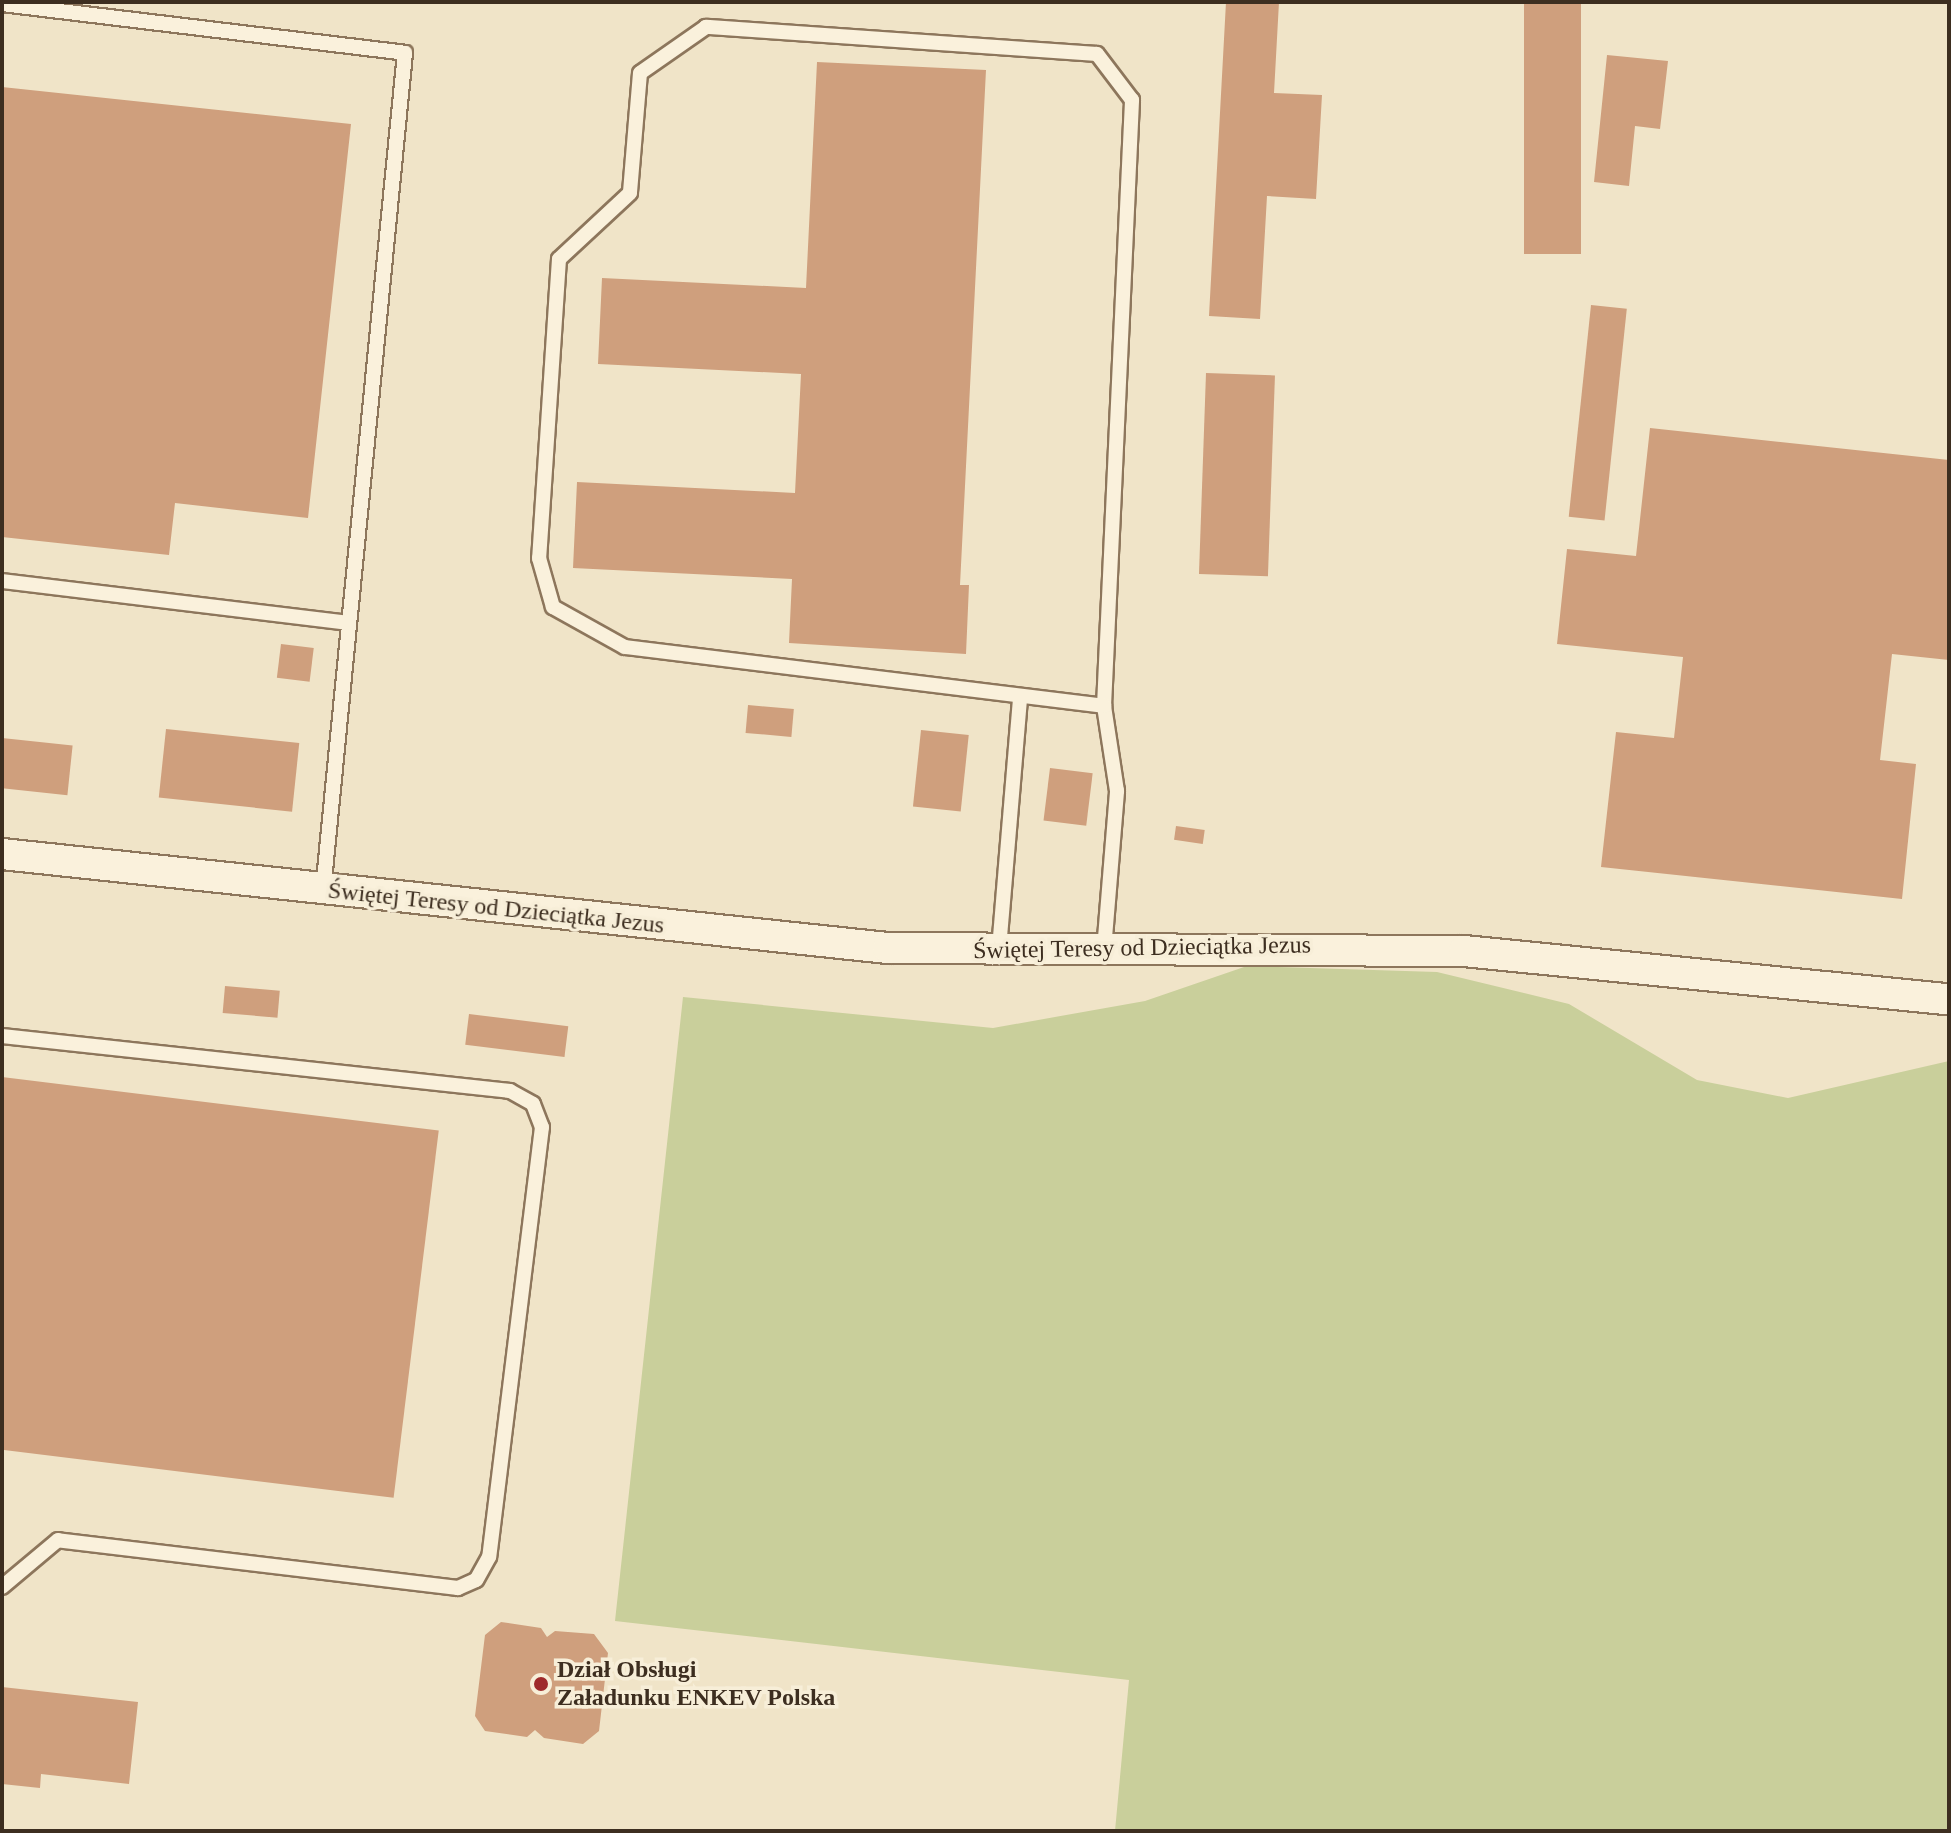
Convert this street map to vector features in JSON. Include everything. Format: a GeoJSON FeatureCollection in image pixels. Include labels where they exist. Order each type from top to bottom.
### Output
{"type":"FeatureCollection","features":[{"type":"Feature","properties":{"kind":"street","name":"Świętej Teresy od Dzieciątka Jezus"},"geometry":{"type":"LineString","coordinates":[[2,854],[323,891],[888,948],[1104,954],[1281,945],[1464,951],[1949,999]]}},
{"type":"Feature","properties":{"kind":"lane"},"geometry":{"type":"LineString","coordinates":[[2,4],[405,53],[323,891]]}},
{"type":"Feature","properties":{"kind":"lane"},"geometry":{"type":"LineString","coordinates":[[1104,706],[1020,699],[625,647],[553,607],[539,558],[559,259],[630,193],[640,73],[706,27],[1097,54],[1132,100],[1104,706],[1117,791],[1104,954]]}},
{"type":"Feature","properties":{"kind":"lane"},"geometry":{"type":"LineString","coordinates":[[2,581],[348,623]]}},
{"type":"Feature","properties":{"kind":"lane"},"geometry":{"type":"LineString","coordinates":[[998,952],[1020,699]]}},
{"type":"Feature","properties":{"kind":"lane"},"geometry":{"type":"LineString","coordinates":[[2,1036],[510,1091],[533,1104],[542,1127],[489,1557],[476,1580],[458,1588],[58,1540],[2,1587]]}},
{"type":"Feature","properties":{"kind":"green space"},"geometry":{"type":"Polygon","coordinates":[[[1247,966],[1437,972],[1569,1004],[1697,1080],[1788,1098],[1949,1061],[1949,1831],[1115,1831],[1129,1680],[615,1621],[683,997],[993,1028],[1145,1001],[1247,966]]]}},
{"type":"Feature","properties":{"kind":"building"},"geometry":{"type":"Polygon","coordinates":[[[1226,2],[1279,2],[1274,93],[1322,95],[1316,199],[1267,196],[1260,319],[1209,316],[1226,2]]]}},
{"type":"Feature","properties":{"kind":"building"},"geometry":{"type":"Polygon","coordinates":[[[1524,2],[1581,2],[1581,254],[1524,254],[1524,2]]]}},
{"type":"Feature","properties":{"kind":"building"},"geometry":{"type":"Polygon","coordinates":[[[1607,55],[1668,61],[1660,129],[1635,126],[1629,186],[1594,182],[1607,55]]]}},
{"type":"Feature","properties":{"kind":"building"},"geometry":{"type":"Polygon","coordinates":[[[817,62],[986,70],[960,585],[969,585],[966,654],[789,643],[792,579],[573,568],[577,482],[795,493],[801,374],[598,364],[602,278],[806,288],[817,62]]]}},
{"type":"Feature","properties":{"kind":"building"},"geometry":{"type":"Polygon","coordinates":[[[2,87],[351,124],[308,518],[175,503],[169,555],[2,537],[2,87]]]}},
{"type":"Feature","properties":{"kind":"building"},"geometry":{"type":"Polygon","coordinates":[[[1591,305],[1627,309],[1605,521],[1569,517],[1591,305]]]}},
{"type":"Feature","properties":{"kind":"building"},"geometry":{"type":"Polygon","coordinates":[[[1206,373],[1275,375],[1268,576],[1199,574],[1206,373]]]}},
{"type":"Feature","properties":{"kind":"building"},"geometry":{"type":"Polygon","coordinates":[[[1650,428],[1949,460],[1949,660],[1892,654],[1880,760],[1916,764],[1902,899],[1601,867],[1616,732],[1674,738],[1683,657],[1557,644],[1567,549],[1636,556],[1650,428]]]}},
{"type":"Feature","properties":{"kind":"building"},"geometry":{"type":"Polygon","coordinates":[[[281,644],[314,648],[310,682],[277,678],[281,644]]]}},
{"type":"Feature","properties":{"kind":"building"},"geometry":{"type":"Polygon","coordinates":[[[748,705],[794,709],[791,737],[746,733],[748,705]]]}},
{"type":"Feature","properties":{"kind":"building"},"geometry":{"type":"Polygon","coordinates":[[[166,729],[299,743],[292,812],[159,798],[166,729]]]}},
{"type":"Feature","properties":{"kind":"building"},"geometry":{"type":"Polygon","coordinates":[[[921,730],[969,735],[961,812],[913,807],[921,730]]]}},
{"type":"Feature","properties":{"kind":"building"},"geometry":{"type":"Polygon","coordinates":[[[2,738],[73,745],[67,795],[2,788],[2,738]]]}},
{"type":"Feature","properties":{"kind":"building"},"geometry":{"type":"Polygon","coordinates":[[[1050,768],[1093,773],[1086,826],[1044,821],[1050,768]]]}},
{"type":"Feature","properties":{"kind":"building"},"geometry":{"type":"Polygon","coordinates":[[[1176,826],[1205,830],[1203,844],[1174,840],[1176,826]]]}},
{"type":"Feature","properties":{"kind":"building"},"geometry":{"type":"Polygon","coordinates":[[[225,986],[280,991],[277,1018],[223,1013],[225,986]]]}},
{"type":"Feature","properties":{"kind":"building"},"geometry":{"type":"Polygon","coordinates":[[[469,1014],[568,1026],[564,1057],[465,1045],[469,1014]]]}},
{"type":"Feature","properties":{"kind":"building"},"geometry":{"type":"Polygon","coordinates":[[[2,1077],[439,1131],[394,1498],[2,1450],[2,1077]]]}},
{"type":"Feature","properties":{"kind":"building","name":"Dział Obsługi Załadunku ENKEV Polska"},"geometry":{"type":"Polygon","coordinates":[[[501,1622],[541,1628],[547,1637],[555,1631],[594,1634],[608,1653],[599,1731],[583,1744],[544,1738],[535,1730],[527,1737],[485,1731],[475,1716],[485,1635],[501,1622]]]}},
{"type":"Feature","properties":{"kind":"building"},"geometry":{"type":"Polygon","coordinates":[[[2,1687],[138,1702],[129,1784],[41,1774],[40,1788],[2,1784],[2,1687]]]}},
{"type":"Feature","properties":{"kind":"place","name":"Dział Obsługi Załadunku ENKEV Polska"},"geometry":{"type":"Point","coordinates":[541,1684]}}]}
